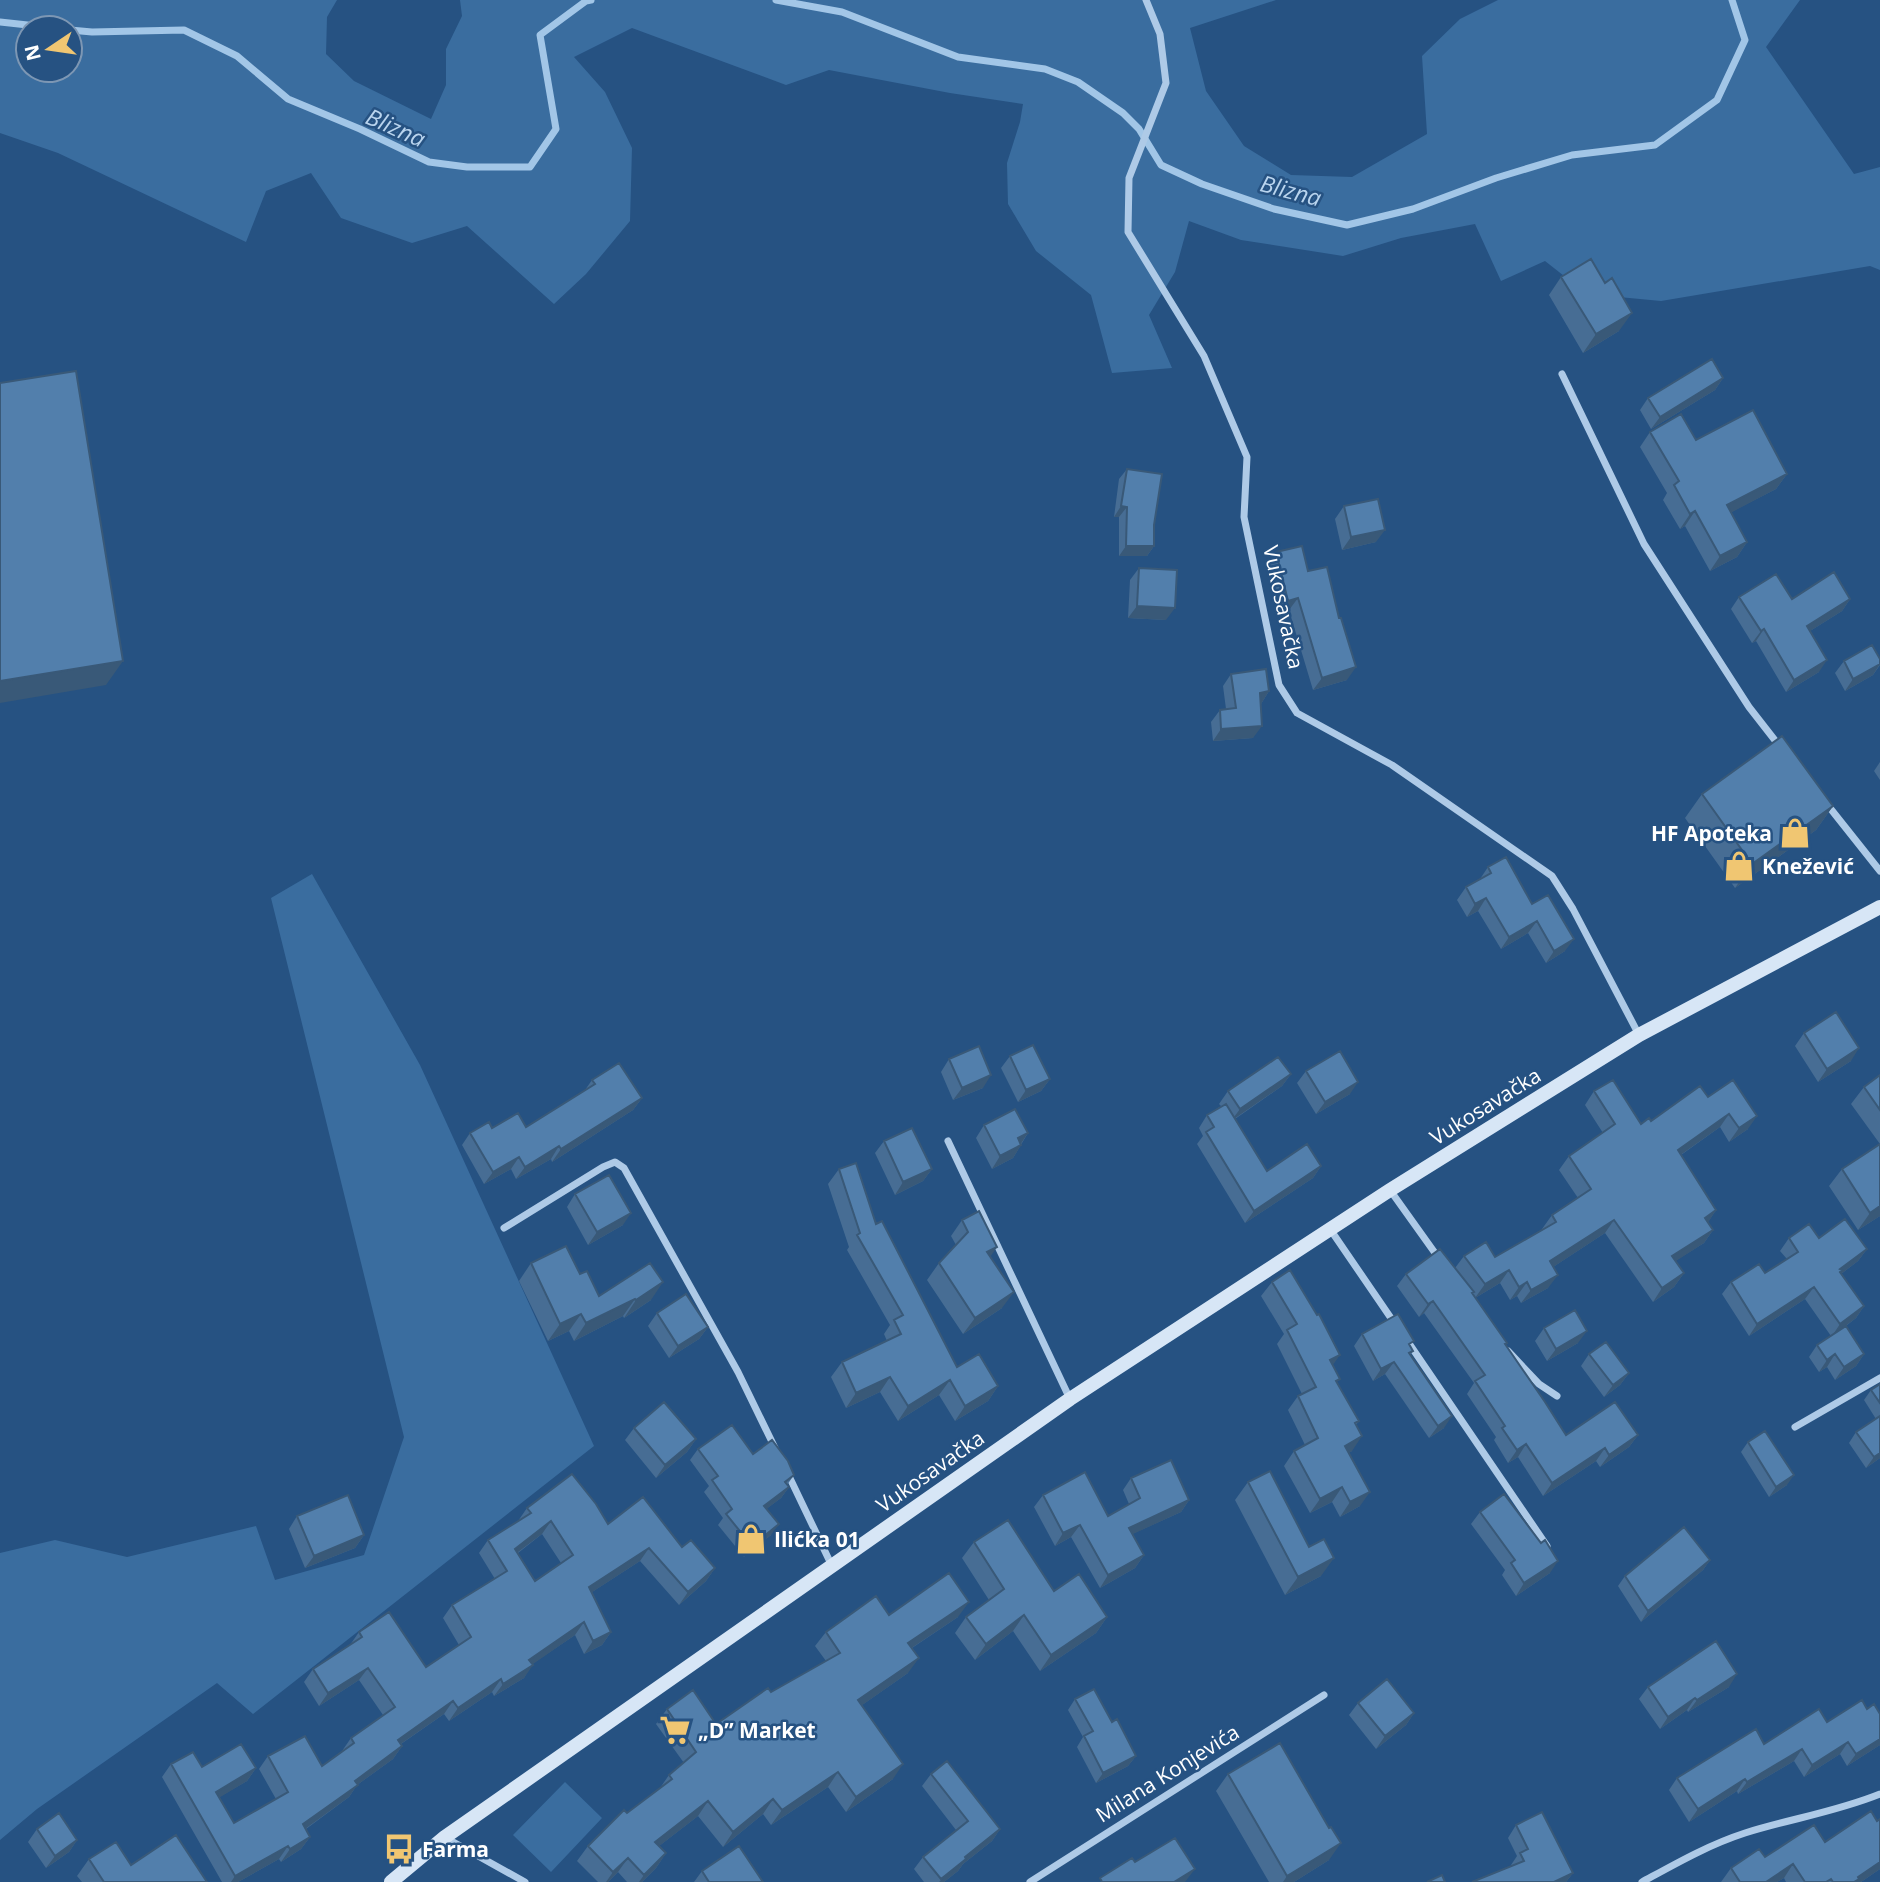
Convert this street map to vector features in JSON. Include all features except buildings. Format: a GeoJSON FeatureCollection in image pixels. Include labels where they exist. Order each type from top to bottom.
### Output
{"type":"FeatureCollection","features":[{"type":"Feature","properties":{"kind":"main road","name":"Vukosavačka"},"geometry":{"type":"LineString","coordinates":[[391,1882],[445,1838],[1070,1399],[1390,1190],[1639,1035],[1880,907]]}},
{"type":"Feature","properties":{"kind":"street","name":"Vukosavačka"},"geometry":{"type":"LineString","coordinates":[[1146,0],[1160,34],[1167,83],[1129,178],[1128,232],[1205,356],[1247,457],[1244,517],[1279,685],[1297,713],[1392,765],[1552,876],[1573,909],[1639,1035]]}},
{"type":"Feature","properties":{"kind":"street"},"geometry":{"type":"LineString","coordinates":[[1562,374],[1644,544],[1749,707],[1790,758]]}},
{"type":"Feature","properties":{"kind":"street"},"geometry":{"type":"LineString","coordinates":[[1823,799],[1880,871]]}},
{"type":"Feature","properties":{"kind":"street"},"geometry":{"type":"LineString","coordinates":[[948,1141],[1070,1399]]}},
{"type":"Feature","properties":{"kind":"street"},"geometry":{"type":"LineString","coordinates":[[504,1228],[603,1167],[615,1162],[624,1168],[738,1372],[779,1457]]}},
{"type":"Feature","properties":{"kind":"street"},"geometry":{"type":"LineString","coordinates":[[1390,1190],[1447,1269]]}},
{"type":"Feature","properties":{"kind":"street"},"geometry":{"type":"LineString","coordinates":[[1330,1229],[1550,1550]]}},
{"type":"Feature","properties":{"kind":"street"},"geometry":{"type":"LineString","coordinates":[[1504,1346],[1539,1384],[1557,1396]]}},
{"type":"Feature","properties":{"kind":"street"},"geometry":{"type":"LineString","coordinates":[[1795,1427],[1880,1378]]}},
{"type":"Feature","properties":{"kind":"street"},"geometry":{"type":"LineString","coordinates":[[785,1469],[832,1566]]}},
{"type":"Feature","properties":{"kind":"street","name":"Milana Konjevića"},"geometry":{"type":"LineString","coordinates":[[1030,1882],[1324,1695]]}},
{"type":"Feature","properties":{"kind":"street"},"geometry":{"type":"LineString","coordinates":[[1642,1882],[1693,1854],[1744,1833],[1880,1794]]}},
{"type":"Feature","properties":{"kind":"street"},"geometry":{"type":"LineString","coordinates":[[445,1838],[525,1882]]}},
{"type":"Feature","properties":{"kind":"shaded area"},"geometry":{"type":"Polygon","coordinates":[[[0,0],[337,0],[327,17],[326,54],[354,81],[431,119],[446,85],[446,49],[462,16],[460,0],[1276,0],[1190,28],[1206,91],[1244,146],[1291,175],[1352,177],[1427,134],[1422,56],[1460,19],[1498,0],[1800,0],[1766,47],[1854,174],[1880,167],[1880,270],[1870,266],[1661,301],[1587,294],[1545,261],[1501,281],[1475,224],[1401,238],[1343,256],[1241,240],[1189,221],[1175,272],[1149,315],[1172,368],[1112,373],[1091,295],[1036,251],[1008,204],[1007,163],[1023,104],[829,70],[786,85],[632,28],[574,57],[605,92],[632,148],[630,221],[586,274],[554,304],[467,226],[412,243],[341,218],[311,173],[266,191],[246,242],[58,153],[0,133],[0,0]]]}},
{"type":"Feature","properties":{"kind":"shaded area"},"geometry":{"type":"Polygon","coordinates":[[[312,874],[420,1065],[594,1446],[253,1714],[217,1683],[37,1809],[0,1840],[0,1553],[55,1540],[127,1557],[256,1526],[275,1580],[364,1555],[404,1437],[271,898],[312,874]]]}},
{"type":"Feature","properties":{"kind":"shaded area"},"geometry":{"type":"Polygon","coordinates":[[[565,1782],[602,1818],[551,1872],[513,1835],[565,1782]]]}},
{"type":"Feature","properties":{"kind":"waterway","name":"Blizna"},"geometry":{"type":"LineString","coordinates":[[84,31],[184,30],[237,56],[288,99],[429,162],[467,167],[530,167],[556,129],[540,35],[591,0]]}},
{"type":"Feature","properties":{"kind":"waterway","name":"Blizna"},"geometry":{"type":"LineString","coordinates":[[776,0],[842,12],[958,57],[1045,69],[1078,82],[1123,113],[1139,129],[1161,165],[1202,184],[1274,209],[1347,225],[1413,209],[1496,178],[1572,155],[1655,145],[1717,100],[1745,40],[1732,0]]}},
{"type":"Feature","properties":{"kind":"waterway","name":"Blizna"},"geometry":{"type":"LineString","coordinates":[[0,22],[14,24]]}},
{"type":"Feature","properties":{"kind":"place","name":"HF Apoteka"},"geometry":{"type":"Point","coordinates":[1795,833]}},
{"type":"Feature","properties":{"kind":"place","name":"Knežević"},"geometry":{"type":"Point","coordinates":[1739,866]}},
{"type":"Feature","properties":{"kind":"place","name":"Ilićka 01"},"geometry":{"type":"Point","coordinates":[751,1539]}},
{"type":"Feature","properties":{"kind":"place","name":"„D” Market"},"geometry":{"type":"Point","coordinates":[675,1730]}},
{"type":"Feature","properties":{"kind":"place","name":"Farma"},"geometry":{"type":"Point","coordinates":[399,1849]}}]}
